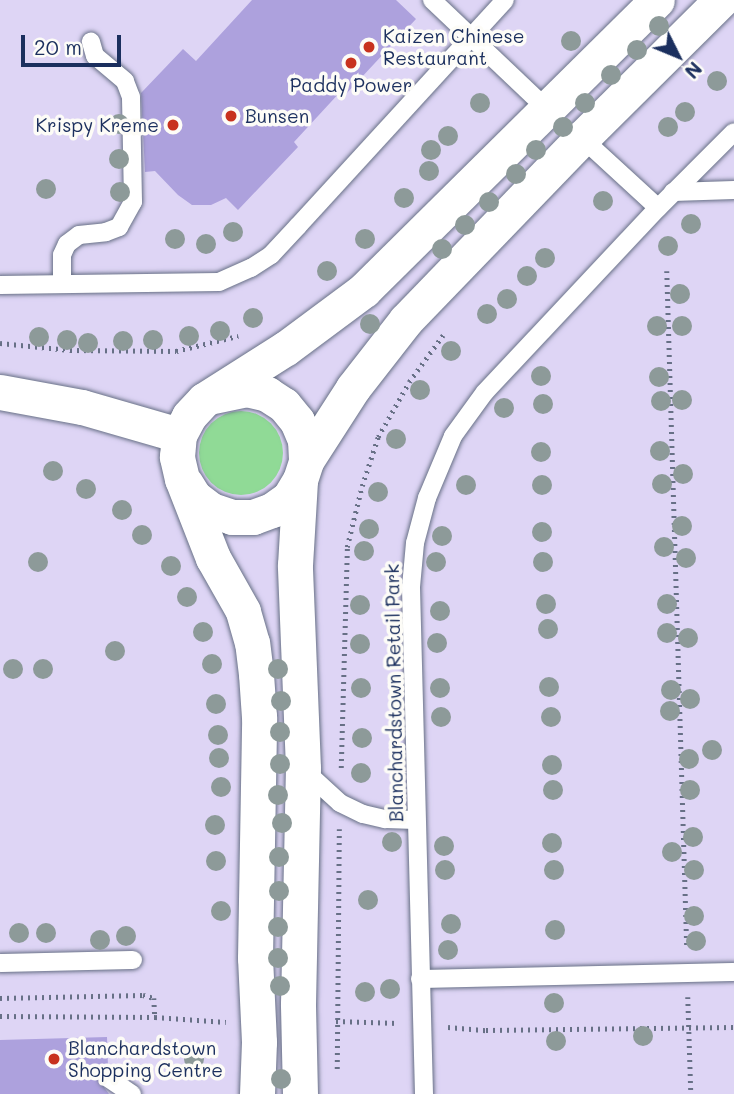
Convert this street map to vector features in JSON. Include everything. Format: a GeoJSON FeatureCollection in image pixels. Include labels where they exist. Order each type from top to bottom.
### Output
{"type":"FeatureCollection","features":[{"type":"Feature","properties":{"kind":"street"},"geometry":{"type":"LineString","coordinates":[[257,1094],[255,958],[260,717],[253,643],[243,611],[213,558],[182,479],[177,457],[179,435],[189,416],[204,400],[286,348],[364,290],[657,0]]}},
{"type":"Feature","properties":{"kind":"street"},"geometry":{"type":"LineString","coordinates":[[182,479],[194,497],[211,510],[232,517],[253,517],[272,510],[289,498],[309,458],[406,320],[582,138],[722,0]]}},
{"type":"Feature","properties":{"kind":"street"},"geometry":{"type":"LineString","coordinates":[[204,400],[235,390],[267,394],[284,405],[297,421],[309,458],[295,565],[303,768],[300,1094]]}},
{"type":"Feature","properties":{"kind":"street"},"geometry":{"type":"LineString","coordinates":[[0,392],[82,407],[179,435]]}},
{"type":"Feature","properties":{"kind":"lane"},"geometry":{"type":"LineString","coordinates":[[432,0],[546,108]]}},
{"type":"Feature","properties":{"kind":"lane"},"geometry":{"type":"LineString","coordinates":[[0,285],[219,282],[251,268],[271,255],[505,0]]}},
{"type":"Feature","properties":{"kind":"lane"},"geometry":{"type":"LineString","coordinates":[[62,284],[62,255],[67,244],[79,235],[106,232],[118,227],[134,202],[131,97],[125,81],[95,56],[91,42]]}},
{"type":"Feature","properties":{"kind":"lane","name":"Blanchardstown Retail Park"},"geometry":{"type":"LineString","coordinates":[[424,1094],[411,587],[417,531],[434,478],[453,436],[485,393],[657,208],[734,132]]}},
{"type":"Feature","properties":{"kind":"lane"},"geometry":{"type":"LineString","coordinates":[[582,138],[657,208]]}},
{"type":"Feature","properties":{"kind":"lane"},"geometry":{"type":"LineString","coordinates":[[673,192],[734,190]]}},
{"type":"Feature","properties":{"kind":"lane"},"geometry":{"type":"LineString","coordinates":[[303,768],[340,803],[363,814],[385,819],[416,820]]}},
{"type":"Feature","properties":{"kind":"lane"},"geometry":{"type":"LineString","coordinates":[[0,963],[133,960]]}},
{"type":"Feature","properties":{"kind":"lane"},"geometry":{"type":"LineString","coordinates":[[420,979],[734,972]]}},
{"type":"Feature","properties":{"kind":"lane"},"geometry":{"type":"LineString","coordinates":[[108,1078],[132,1094]]}},
{"type":"Feature","properties":{"kind":"path"},"geometry":{"type":"LineString","coordinates":[[667,271],[691,1094]]}},
{"type":"Feature","properties":{"kind":"path"},"geometry":{"type":"LineString","coordinates":[[0,343],[70,350],[176,351],[204,346],[248,332]]}},
{"type":"Feature","properties":{"kind":"path"},"geometry":{"type":"LineString","coordinates":[[336,1082],[347,547],[362,486],[378,437],[409,382],[444,334]]}},
{"type":"Feature","properties":{"kind":"path"},"geometry":{"type":"LineString","coordinates":[[0,998],[143,995],[154,998],[155,1017]]}},
{"type":"Feature","properties":{"kind":"path"},"geometry":{"type":"LineString","coordinates":[[0,1016],[155,1017],[258,1025]]}},
{"type":"Feature","properties":{"kind":"path"},"geometry":{"type":"LineString","coordinates":[[299,1025],[338,1020],[486,1030],[734,1027]]}},
{"type":"Feature","properties":{"kind":"shaded area"},"geometry":{"type":"Polygon","coordinates":[[[0,0],[734,0],[734,1094],[0,1094],[0,0]]]}},
{"type":"Feature","properties":{"kind":"green space"},"geometry":{"type":"Polygon","coordinates":[[[241,411],[257,414],[271,423],[280,437],[283,453],[280,469],[271,483],[257,492],[241,495],[225,492],[211,483],[202,469],[199,453],[202,437],[211,423],[225,414],[241,411]]]}},
{"type":"Feature","properties":{"kind":"building"},"geometry":{"type":"Polygon","coordinates":[[[252,0],[396,0],[416,19],[346,94],[342,90],[294,142],[298,147],[238,210],[226,198],[211,205],[192,205],[178,195],[155,171],[145,172],[141,93],[183,49],[196,61],[252,0]]]}},
{"type":"Feature","properties":{"kind":"building","name":"Blanchardstown Shopping Centre"},"geometry":{"type":"Polygon","coordinates":[[[107,1037],[108,1067],[99,1071],[97,1078],[109,1094],[0,1094],[0,1040],[107,1037]]]}},
{"type":"Feature","properties":{"kind":"place","name":"Kaizen Chinese Restaurant"},"geometry":{"type":"Point","coordinates":[369,47]}},
{"type":"Feature","properties":{"kind":"place","name":"Paddy Power"},"geometry":{"type":"Point","coordinates":[351,63]}},
{"type":"Feature","properties":{"kind":"place","name":"Bunsen"},"geometry":{"type":"Point","coordinates":[231,116]}},
{"type":"Feature","properties":{"kind":"place","name":"Krispy Kreme"},"geometry":{"type":"Point","coordinates":[173,125]}},
{"type":"Feature","properties":{"kind":"place","name":"Blanchardstown Shopping Centre"},"geometry":{"type":"Point","coordinates":[54,1059]}}]}
